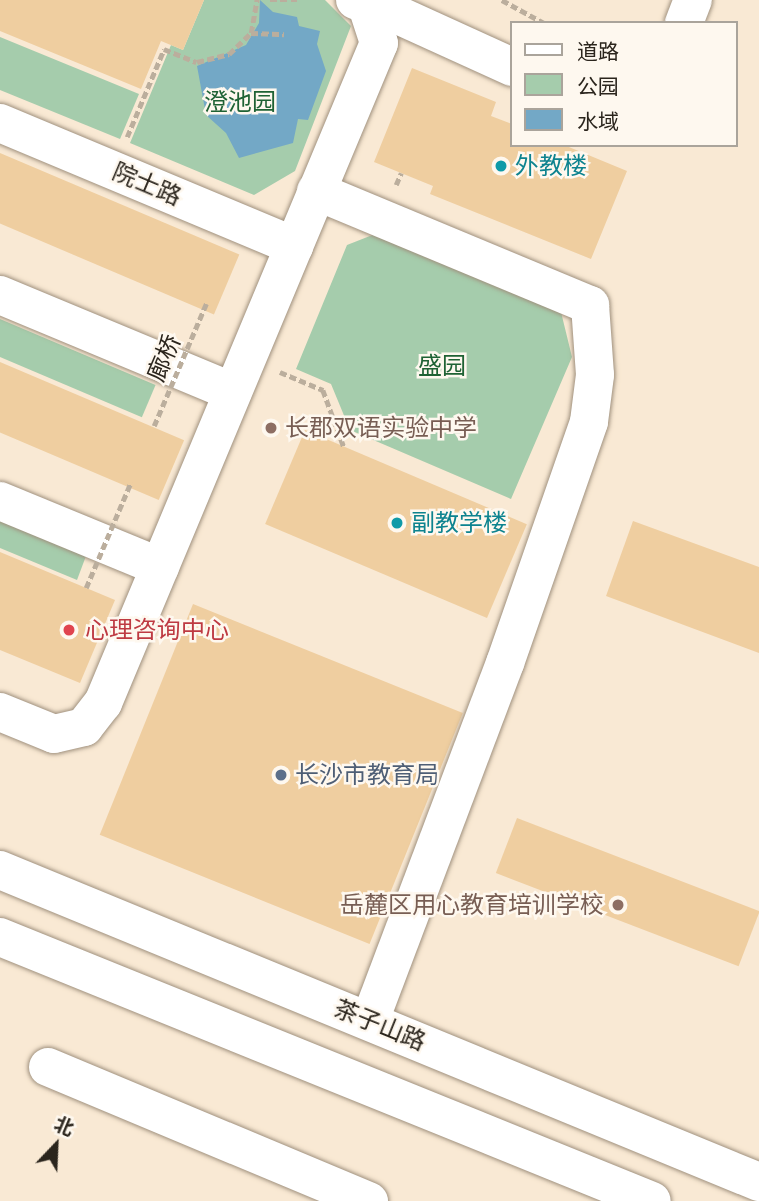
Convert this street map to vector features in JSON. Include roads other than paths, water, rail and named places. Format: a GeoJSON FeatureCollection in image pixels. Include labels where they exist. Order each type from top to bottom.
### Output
{"type":"FeatureCollection","features":[{"type":"Feature","properties":{"kind":"main road"},"geometry":{"type":"LineString","coordinates":[[685,21],[694,0]]}},
{"type":"Feature","properties":{"kind":"main road"},"geometry":{"type":"LineString","coordinates":[[362,2],[510,66]]}},
{"type":"Feature","properties":{"kind":"main road"},"geometry":{"type":"LineString","coordinates":[[0,712],[54,734],[84,727],[103,703],[379,43],[362,2]]}},
{"type":"Feature","properties":{"kind":"main road","name":"院士路"},"geometry":{"type":"LineString","coordinates":[[0,123],[294,246]]}},
{"type":"Feature","properties":{"kind":"main road"},"geometry":{"type":"LineString","coordinates":[[316,191],[590,304],[595,375],[589,422],[505,663],[385,971],[370,1020]]}},
{"type":"Feature","properties":{"kind":"main road"},"geometry":{"type":"LineString","coordinates":[[0,295],[240,375]]}},
{"type":"Feature","properties":{"kind":"main road"},"geometry":{"type":"LineString","coordinates":[[0,501],[160,567]]}},
{"type":"Feature","properties":{"kind":"main road","name":"茶子山路"},"geometry":{"type":"LineString","coordinates":[[0,870],[759,1182]]}},
{"type":"Feature","properties":{"kind":"main road"},"geometry":{"type":"LineString","coordinates":[[0,937],[652,1201]]}},
{"type":"Feature","properties":{"kind":"main road"},"geometry":{"type":"LineString","coordinates":[[48,1067],[369,1201]]}},
{"type":"Feature","properties":{"kind":"water"},"geometry":{"type":"Polygon","coordinates":[[[260,0],[273,12],[297,17],[299,26],[320,31],[317,44],[326,71],[308,120],[298,119],[293,143],[239,158],[226,133],[206,115],[197,66],[246,45],[259,23],[260,0]]]}},
{"type":"Feature","properties":{"kind":"place","name":"外教楼"},"geometry":{"type":"Point","coordinates":[501,166]}},
{"type":"Feature","properties":{"kind":"place","name":"长郡双语实验中学"},"geometry":{"type":"Point","coordinates":[271,428]}},
{"type":"Feature","properties":{"kind":"place","name":"副教学楼"},"geometry":{"type":"Point","coordinates":[397,523]}},
{"type":"Feature","properties":{"kind":"place","name":"心理咨询中心"},"geometry":{"type":"Point","coordinates":[69,630]}},
{"type":"Feature","properties":{"kind":"place","name":"长沙市教育局"},"geometry":{"type":"Point","coordinates":[281,775]}},
{"type":"Feature","properties":{"kind":"place","name":"岳麓区用心教育培训学校"},"geometry":{"type":"Point","coordinates":[618,905]}},
{"type":"Feature","properties":{"kind":"park label","name":"澄池园"},"geometry":{"type":"Point","coordinates":[240,102]}},
{"type":"Feature","properties":{"kind":"park label","name":"盛园"},"geometry":{"type":"Point","coordinates":[442,366]}}]}
